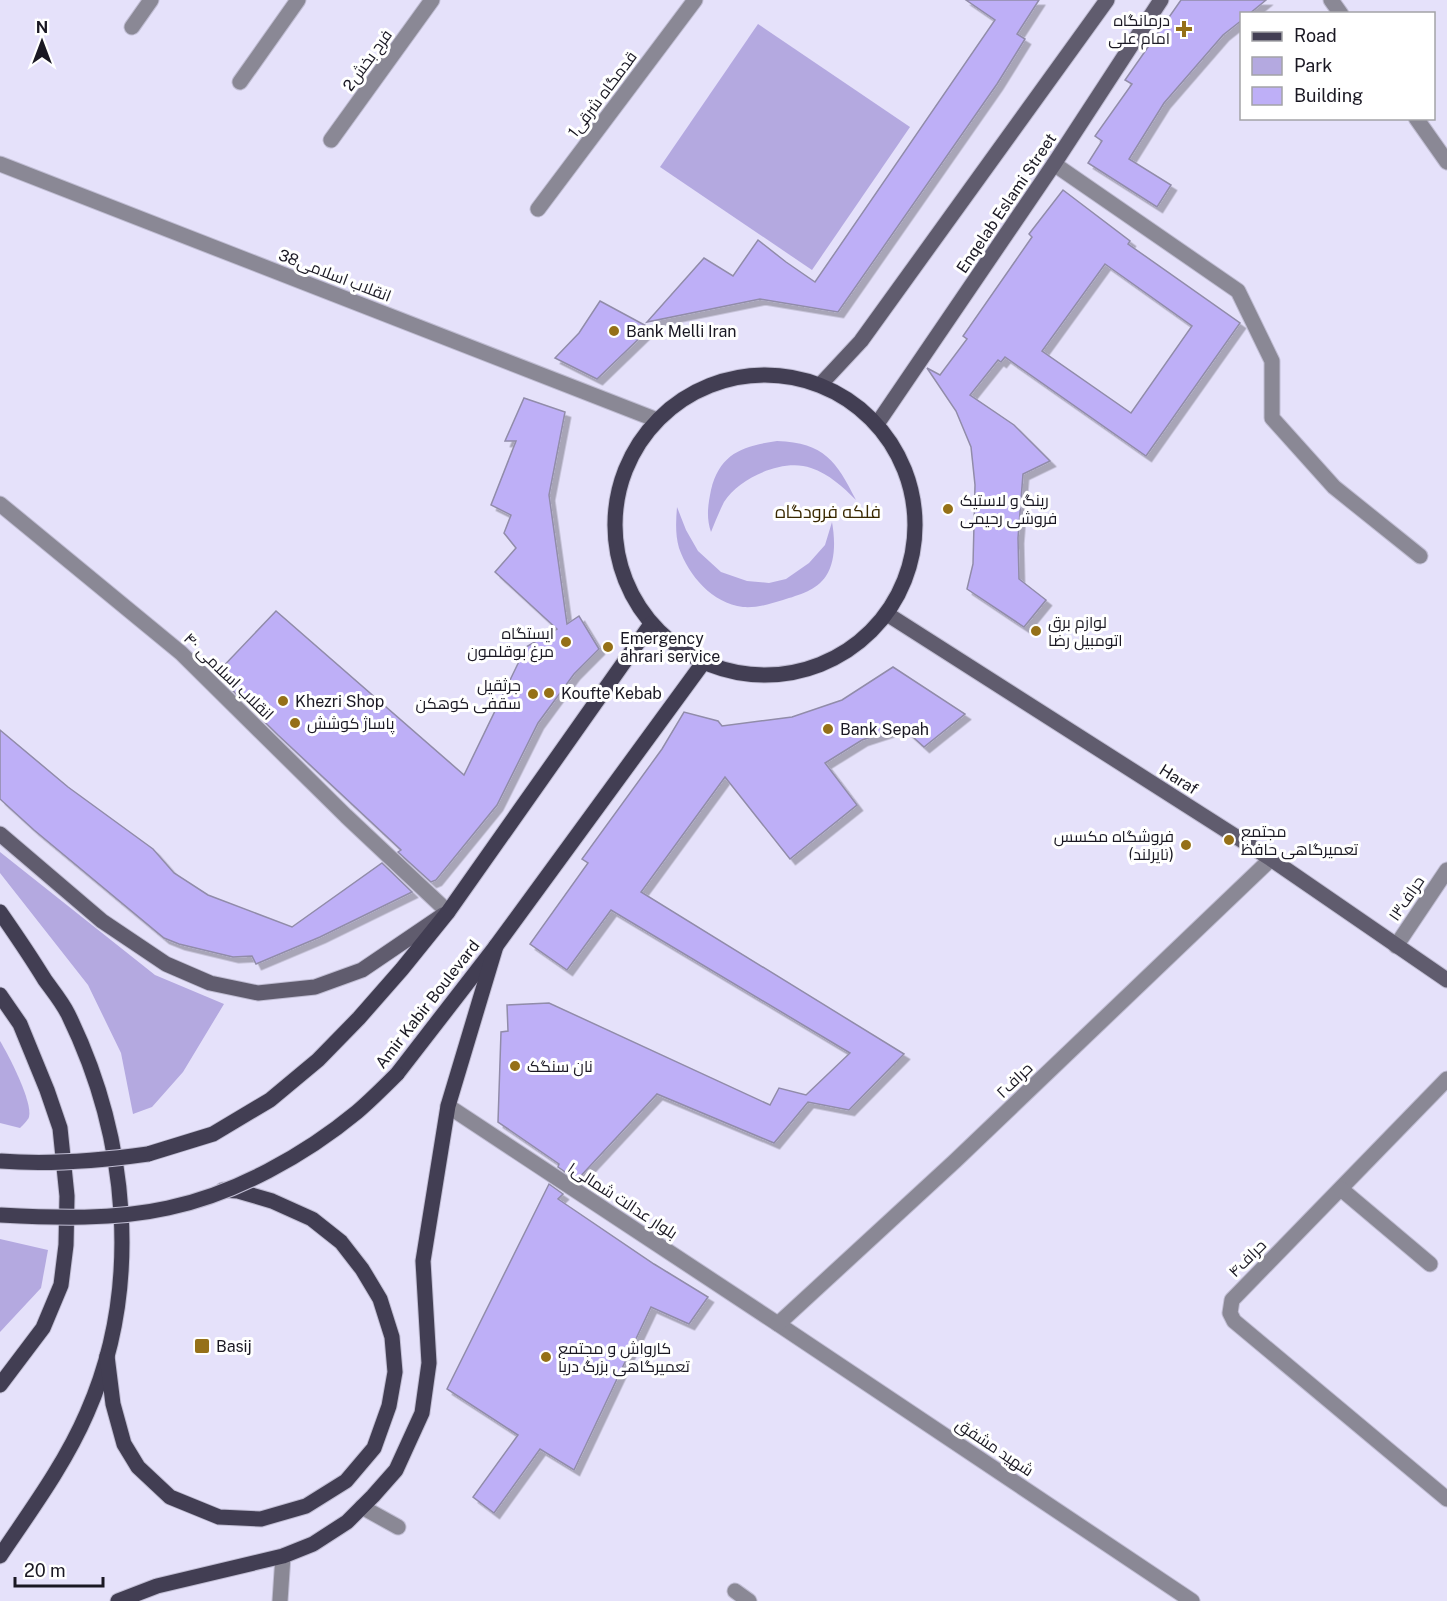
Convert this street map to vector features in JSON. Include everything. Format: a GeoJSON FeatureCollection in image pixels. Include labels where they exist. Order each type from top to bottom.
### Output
{"type":"FeatureCollection","features":[{"type":"Feature","properties":{"kind":"main road","name":"Enqelab Eslami Street"},"geometry":{"type":"LineString","coordinates":[[877,424],[1054,164],[1161,0]]}},
{"type":"Feature","properties":{"kind":"main road","name":"Enqelab Eslami Street"},"geometry":{"type":"LineString","coordinates":[[820,385],[861,341],[1100,3]]}},
{"type":"Feature","properties":{"kind":"main road"},"geometry":{"type":"LineString","coordinates":[[777,375],[820,385],[860,408],[877,424],[905,467],[916,517],[910,568],[886,614],[858,644],[823,664],[784,675],[743,674],[704,663],[675,646],[651,624],[627,586],[615,543],[616,498],[631,456],[657,420],[692,393],[733,378],[777,375]]}},
{"type":"Feature","properties":{"kind":"main road","name":"Haraf"},"geometry":{"type":"LineString","coordinates":[[886,614],[1271,860],[1447,980]]}},
{"type":"Feature","properties":{"kind":"main road"},"geometry":{"type":"LineString","coordinates":[[0,1161],[46,1164],[89,1162],[148,1154],[213,1134],[270,1100],[318,1060],[359,1018],[448,912],[651,624]]}},
{"type":"Feature","properties":{"kind":"main road","name":"Amir Kabir Boulevard"},"geometry":{"type":"LineString","coordinates":[[0,1215],[76,1216],[142,1213],[170,1208],[266,1173],[296,1155],[357,1111],[397,1074],[496,946],[704,663]]}},
{"type":"Feature","properties":{"kind":"main road"},"geometry":{"type":"LineString","coordinates":[[0,834],[102,921],[166,964],[210,983],[258,993],[315,987],[362,970],[448,912]]}},
{"type":"Feature","properties":{"kind":"main road"},"geometry":{"type":"LineString","coordinates":[[0,912],[67,1013],[99,1091],[111,1132],[123,1237],[120,1294],[107,1356],[87,1413],[58,1468],[0,1556]]}},
{"type":"Feature","properties":{"kind":"main road"},"geometry":{"type":"LineString","coordinates":[[118,1601],[157,1586],[283,1556],[313,1544],[347,1522],[396,1470],[422,1413],[429,1363],[423,1261],[448,1106],[496,946]]}},
{"type":"Feature","properties":{"kind":"main road"},"geometry":{"type":"LineString","coordinates":[[0,995],[20,1024],[60,1128],[67,1196],[66,1245],[61,1285],[43,1328],[0,1385]]}},
{"type":"Feature","properties":{"kind":"main road"},"geometry":{"type":"LineString","coordinates":[[107,1356],[113,1404],[124,1444],[138,1467],[170,1497],[219,1517],[261,1519],[306,1506],[346,1481],[374,1448],[389,1406],[395,1372],[392,1337],[380,1299],[362,1269],[341,1242],[312,1219],[272,1201],[238,1191],[223,1190]]}},
{"type":"Feature","properties":{"kind":"street"},"geometry":{"type":"LineString","coordinates":[[132,27],[151,0]]}},
{"type":"Feature","properties":{"kind":"street"},"geometry":{"type":"LineString","coordinates":[[240,82],[298,0]]}},
{"type":"Feature","properties":{"kind":"street","name":"2فرح بخش"},"geometry":{"type":"LineString","coordinates":[[331,140],[432,0]]}},
{"type":"Feature","properties":{"kind":"street","name":"1قدمگاه شرقی"},"geometry":{"type":"LineString","coordinates":[[538,209],[695,0]]}},
{"type":"Feature","properties":{"kind":"street"},"geometry":{"type":"LineString","coordinates":[[1417,120],[1447,162]]}},
{"type":"Feature","properties":{"kind":"street","name":"38انقلاب اسلامی"},"geometry":{"type":"LineString","coordinates":[[0,164],[657,420]]}},
{"type":"Feature","properties":{"kind":"street"},"geometry":{"type":"LineString","coordinates":[[1054,164],[1238,291],[1272,361],[1272,418],[1334,487],[1420,556]]}},
{"type":"Feature","properties":{"kind":"street","name":"انقلاب اسلامی ۴۰"},"geometry":{"type":"LineString","coordinates":[[0,504],[181,653],[346,816],[448,912]]}},
{"type":"Feature","properties":{"kind":"street","name":"حراف۲"},"geometry":{"type":"LineString","coordinates":[[778,1324],[956,1161],[1271,860]]}},
{"type":"Feature","properties":{"kind":"street","name":"حراف۱۳"},"geometry":{"type":"LineString","coordinates":[[1396,946],[1447,870]]}},
{"type":"Feature","properties":{"kind":"street","name":"حراف۴"},"geometry":{"type":"LineString","coordinates":[[1447,1079],[1232,1300],[1230,1312],[1234,1321],[1447,1499]]}},
{"type":"Feature","properties":{"kind":"street","name":"بلوار عدالت شمالی۱"},"geometry":{"type":"LineString","coordinates":[[448,1106],[778,1324]]}},
{"type":"Feature","properties":{"kind":"street"},"geometry":{"type":"LineString","coordinates":[[1341,1189],[1430,1264]]}},
{"type":"Feature","properties":{"kind":"street","name":"شهید مشفق"},"geometry":{"type":"LineString","coordinates":[[778,1324],[1192,1601]]}},
{"type":"Feature","properties":{"kind":"street"},"geometry":{"type":"LineString","coordinates":[[362,1507],[398,1527]]}},
{"type":"Feature","properties":{"kind":"street"},"geometry":{"type":"LineString","coordinates":[[280,1601],[283,1556]]}},
{"type":"Feature","properties":{"kind":"street"},"geometry":{"type":"LineString","coordinates":[[735,1591],[749,1601]]}},
{"type":"Feature","properties":{"kind":"green space"},"geometry":{"type":"Polygon","coordinates":[[[758,24],[910,127],[812,270],[660,167],[758,24]]]}},
{"type":"Feature","properties":{"kind":"green space"},"geometry":{"type":"Polygon","coordinates":[[[777,441],[818,450],[835,465],[856,500],[835,481],[811,468],[788,466],[775,468],[751,478],[731,493],[724,502],[711,532],[708,516],[709,501],[720,467],[744,449],[777,441]]]}},
{"type":"Feature","properties":{"kind":"green space"},"geometry":{"type":"Polygon","coordinates":[[[677,507],[698,551],[721,572],[747,581],[769,583],[786,579],[809,563],[825,545],[832,522],[834,550],[832,564],[818,585],[795,596],[773,603],[743,607],[721,600],[703,587],[683,558],[676,527],[677,507]]]}},
{"type":"Feature","properties":{"kind":"green space"},"geometry":{"type":"Polygon","coordinates":[[[0,852],[155,975],[224,1004],[183,1072],[152,1107],[133,1114],[121,1053],[88,985],[0,873],[0,852]]]}},
{"type":"Feature","properties":{"kind":"green space"},"geometry":{"type":"Polygon","coordinates":[[[0,1041],[19,1078],[27,1101],[29,1117],[20,1128],[0,1123],[0,1041]]]}},
{"type":"Feature","properties":{"kind":"green space"},"geometry":{"type":"Polygon","coordinates":[[[0,1239],[48,1250],[41,1288],[0,1332],[0,1239]]]}},
{"type":"Feature","properties":{"kind":"building"},"geometry":{"type":"Polygon","coordinates":[[[966,0],[1039,0],[1017,34],[1025,39],[997,84],[838,312],[760,299],[647,322],[704,258],[733,276],[758,240],[815,282],[995,20],[966,0]]]}},
{"type":"Feature","properties":{"kind":"building"},"geometry":{"type":"Polygon","coordinates":[[[1181,0],[1266,0],[1251,12],[1240,12],[1240,22],[1223,35],[1164,103],[1129,159],[1171,185],[1157,207],[1088,163],[1102,141],[1095,136],[1132,84],[1125,80],[1181,0]]]}},
{"type":"Feature","properties":{"kind":"building"},"geometry":{"type":"Polygon","coordinates":[[[1063,190],[1130,241],[1128,244],[1240,323],[1146,456],[1005,357],[1001,362],[998,360],[970,395],[1014,425],[1050,461],[1023,474],[1018,538],[1019,579],[1046,600],[1024,627],[967,589],[973,564],[975,485],[971,447],[956,411],[927,368],[940,375],[967,339],[963,336],[1032,237],[1029,234],[1063,190]],[[1105,264],[1042,351],[1131,413],[1192,326],[1105,264]]]}},
{"type":"Feature","properties":{"kind":"building","name":"Bank Melli Iran"},"geometry":{"type":"Polygon","coordinates":[[[600,301],[650,328],[597,379],[555,358],[579,333],[600,301]]]}},
{"type":"Feature","properties":{"kind":"building"},"geometry":{"type":"Polygon","coordinates":[[[524,398],[565,412],[549,495],[567,624],[579,616],[599,649],[574,674],[538,723],[497,805],[436,880],[431,882],[398,852],[401,850],[216,674],[276,611],[464,775],[526,647],[557,629],[495,572],[516,548],[504,533],[511,515],[491,505],[516,441],[505,441],[524,398]]]}},
{"type":"Feature","properties":{"kind":"building"},"geometry":{"type":"Polygon","coordinates":[[[893,667],[965,714],[924,747],[902,727],[862,740],[825,763],[857,805],[790,859],[725,777],[641,892],[904,1054],[849,1110],[808,1102],[774,1143],[657,1094],[577,1180],[558,1167],[559,1164],[498,1122],[501,1032],[508,1031],[507,1005],[549,1003],[770,1105],[779,1088],[806,1095],[850,1053],[611,910],[567,970],[530,944],[588,863],[582,859],[662,749],[684,712],[718,721],[722,726],[792,717],[842,700],[893,667]]]}},
{"type":"Feature","properties":{"kind":"building"},"geometry":{"type":"Polygon","coordinates":[[[0,730],[68,787],[153,849],[174,873],[208,895],[292,927],[382,863],[412,892],[320,937],[256,964],[252,956],[233,957],[179,944],[164,938],[0,799],[0,730]]]}},
{"type":"Feature","properties":{"kind":"building","name":"کارواش و مجتمع تعمیرگاهی بزرگ دریا"},"geometry":{"type":"Polygon","coordinates":[[[549,1184],[563,1194],[558,1199],[654,1264],[708,1297],[689,1324],[651,1307],[574,1470],[540,1449],[494,1513],[473,1497],[518,1435],[447,1389],[549,1184]]]}},
{"type":"Feature","properties":{"kind":"place","name":"درمانگاه امام علی"},"geometry":{"type":"Point","coordinates":[1184,29]}},
{"type":"Feature","properties":{"kind":"place","name":"Bank Melli Iran"},"geometry":{"type":"Point","coordinates":[614,331]}},
{"type":"Feature","properties":{"kind":"place","name":"رینگ و لاستیک فروشی رحیمی"},"geometry":{"type":"Point","coordinates":[948,509]}},
{"type":"Feature","properties":{"kind":"place","name":"لوازم برق اتومبیل رضا"},"geometry":{"type":"Point","coordinates":[1036,631]}},
{"type":"Feature","properties":{"kind":"place","name":"ایستگاه مرغ بوقلمون"},"geometry":{"type":"Point","coordinates":[566,642]}},
{"type":"Feature","properties":{"kind":"place","name":"Emergency ahrari service"},"geometry":{"type":"Point","coordinates":[608,647]}},
{"type":"Feature","properties":{"kind":"place","name":"Koufte Kebab"},"geometry":{"type":"Point","coordinates":[549,693]}},
{"type":"Feature","properties":{"kind":"place","name":"جرثقیل سقفی کوهکن"},"geometry":{"type":"Point","coordinates":[533,694]}},
{"type":"Feature","properties":{"kind":"place","name":"Khezri Shop"},"geometry":{"type":"Point","coordinates":[283,701]}},
{"type":"Feature","properties":{"kind":"place","name":"پاساژ کوشش"},"geometry":{"type":"Point","coordinates":[295,723]}},
{"type":"Feature","properties":{"kind":"place","name":"Bank Sepah"},"geometry":{"type":"Point","coordinates":[828,729]}},
{"type":"Feature","properties":{"kind":"place","name":"مجتمع تعمیرگاهی حافظ"},"geometry":{"type":"Point","coordinates":[1229,840]}},
{"type":"Feature","properties":{"kind":"place","name":"فروشگاه مکسس (تایرلند)"},"geometry":{"type":"Point","coordinates":[1186,845]}},
{"type":"Feature","properties":{"kind":"place","name":"نان سنگک"},"geometry":{"type":"Point","coordinates":[515,1066]}},
{"type":"Feature","properties":{"kind":"place","name":"Basij"},"geometry":{"type":"Point","coordinates":[202,1346]}},
{"type":"Feature","properties":{"kind":"place","name":"کارواش و مجتمع تعمیرگاهی بزرگ دریا"},"geometry":{"type":"Point","coordinates":[546,1357]}},
{"type":"Feature","properties":{"kind":"district","name":"فلکه فرودگاه"},"geometry":{"type":"Point","coordinates":[828,512]}}]}
